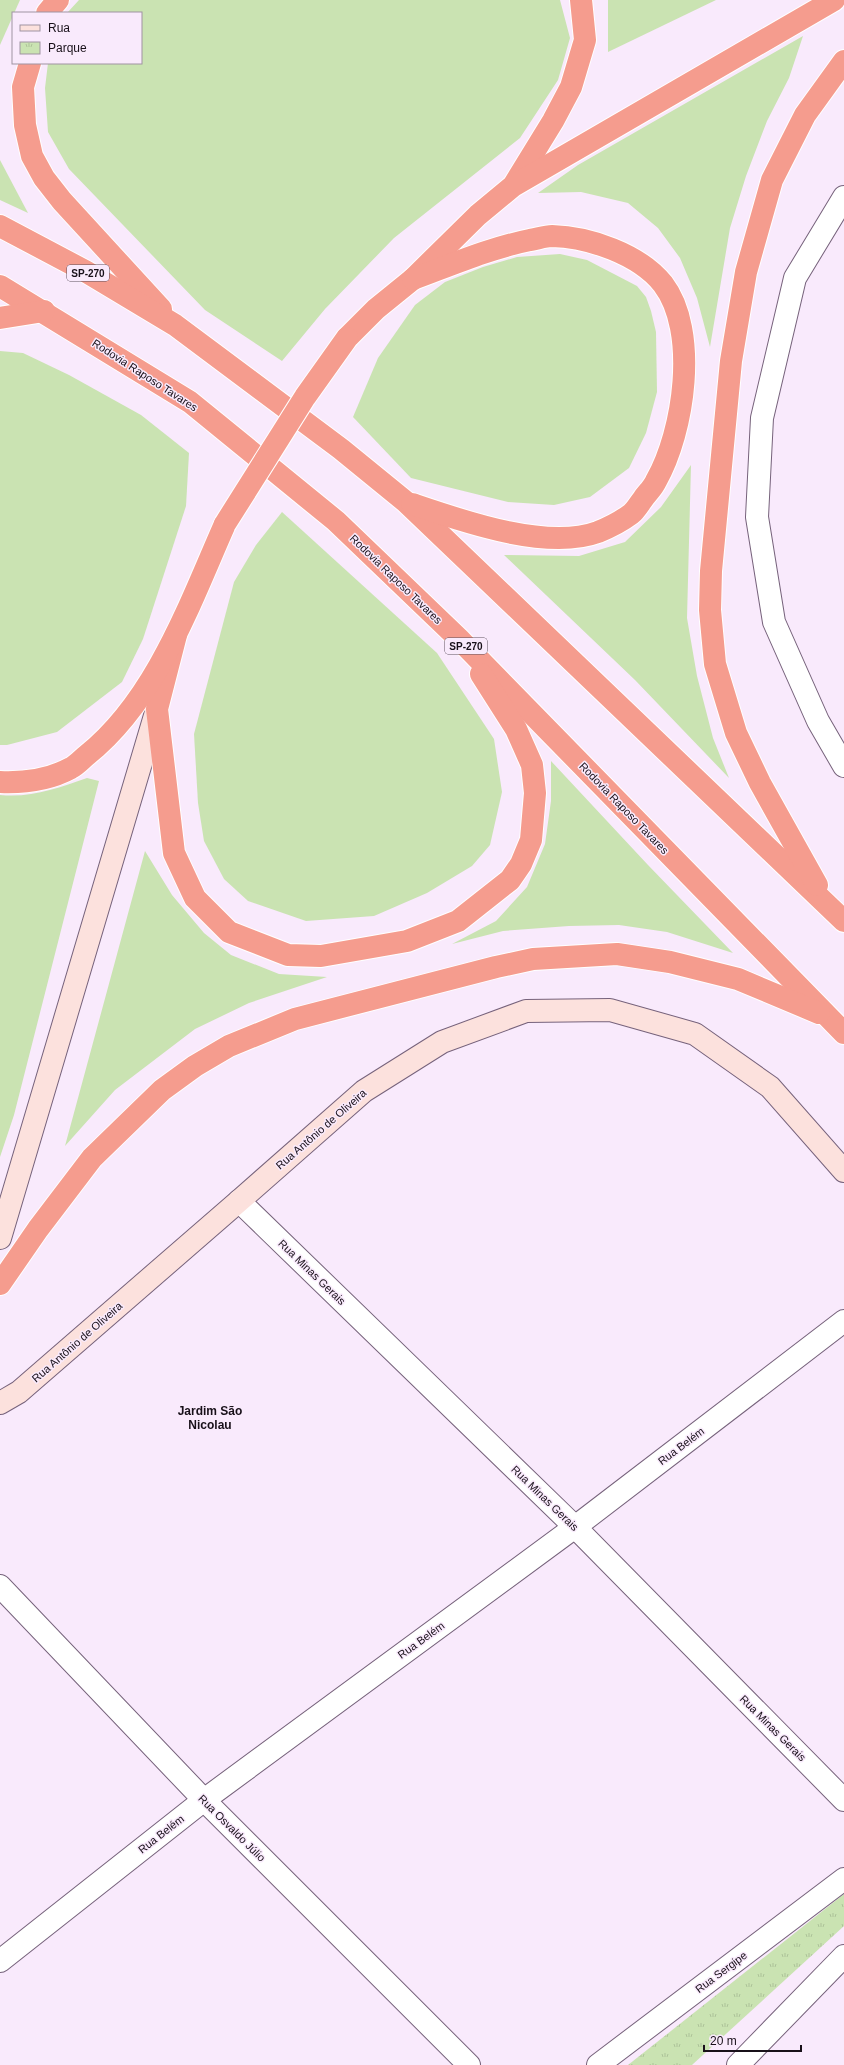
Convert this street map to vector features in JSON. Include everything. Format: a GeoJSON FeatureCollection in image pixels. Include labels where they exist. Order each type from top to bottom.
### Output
{"type":"FeatureCollection","features":[{"type":"Feature","properties":{"kind":"highway"},"geometry":{"type":"LineString","coordinates":[[48,12],[58,0]]}},
{"type":"Feature","properties":{"kind":"highway"},"geometry":{"type":"LineString","coordinates":[[513,186],[553,121],[571,87],[585,40],[581,0]]}},
{"type":"Feature","properties":{"kind":"highway"},"geometry":{"type":"LineString","coordinates":[[0,782],[43,779],[71,768],[104,741],[125,718],[146,687],[176,635],[225,524],[304,397],[347,338],[376,308],[413,279],[478,215],[513,186],[834,0]]}},
{"type":"Feature","properties":{"kind":"highway"},"geometry":{"type":"LineString","coordinates":[[829,905],[760,783],[736,733],[715,664],[710,610],[711,571],[731,361],[746,272],[772,180],[805,115],[844,61]]}},
{"type":"Feature","properties":{"kind":"highway"},"geometry":{"type":"LineString","coordinates":[[30,64],[23,87],[24,125],[32,156],[44,178],[62,201],[175,325]]}},
{"type":"Feature","properties":{"kind":"highway","name":"SP-270"},"geometry":{"type":"LineString","coordinates":[[0,226],[84,271],[175,325],[341,449],[406,502],[844,921]]}},
{"type":"Feature","properties":{"kind":"highway"},"geometry":{"type":"LineString","coordinates":[[406,502],[460,520],[514,532],[560,539],[598,532],[632,514],[656,482],[676,434],[684,383],[684,352],[675,307],[663,284],[647,270],[621,252],[589,241],[551,236],[513,244],[413,279]]}},
{"type":"Feature","properties":{"kind":"highway","name":"Rodovia Raposo Tavares"},"geometry":{"type":"LineString","coordinates":[[0,286],[44,311],[190,402],[336,522],[459,639],[844,1033]]}},
{"type":"Feature","properties":{"kind":"highway"},"geometry":{"type":"LineString","coordinates":[[0,318],[44,311]]}},
{"type":"Feature","properties":{"kind":"highway"},"geometry":{"type":"LineString","coordinates":[[176,635],[157,708],[174,853],[195,898],[229,932],[288,955],[321,956],[406,941],[458,921],[510,880],[521,864],[531,840],[535,793],[532,766],[516,729],[459,639]]}},
{"type":"Feature","properties":{"kind":"highway"},"geometry":{"type":"LineString","coordinates":[[0,1284],[38,1229],[92,1158],[162,1090],[195,1066],[229,1046],[295,1019],[496,966],[533,959],[617,954],[670,962],[738,979],[828,1016]]}},
{"type":"Feature","properties":{"kind":"main road"},"geometry":{"type":"LineString","coordinates":[[0,1238],[157,708]]}},
{"type":"Feature","properties":{"kind":"main road","name":"Rua Antônio de Oliveira"},"geometry":{"type":"LineString","coordinates":[[0,1403],[19,1392],[364,1091],[442,1042],[526,1011],[610,1010],[695,1034],[770,1087],[844,1171]]}},
{"type":"Feature","properties":{"kind":"street"},"geometry":{"type":"LineString","coordinates":[[844,197],[795,278],[762,418],[757,517],[774,622],[818,721],[844,766]]}},
{"type":"Feature","properties":{"kind":"street","name":"Rua Minas Gerais"},"geometry":{"type":"LineString","coordinates":[[239,1201],[575,1527],[844,1800]]}},
{"type":"Feature","properties":{"kind":"street","name":"Rua Belém"},"geometry":{"type":"LineString","coordinates":[[0,1961],[204,1800],[575,1527],[844,1321]]}},
{"type":"Feature","properties":{"kind":"street","name":"Rua Osvaldo Júlio"},"geometry":{"type":"LineString","coordinates":[[0,1586],[204,1800],[469,2065]]}},
{"type":"Feature","properties":{"kind":"street","name":"Rua Sergipe"},"geometry":{"type":"LineString","coordinates":[[598,2065],[844,1879]]}},
{"type":"Feature","properties":{"kind":"street"},"geometry":{"type":"LineString","coordinates":[[738,2065],[844,1956]]}},
{"type":"Feature","properties":{"kind":"green space"},"geometry":{"type":"Polygon","coordinates":[[[0,0],[20,0],[15,12],[12,12],[12,18],[0,45],[0,0]]]}},
{"type":"Feature","properties":{"kind":"green space"},"geometry":{"type":"Polygon","coordinates":[[[79,0],[560,0],[570,38],[558,80],[520,138],[394,238],[325,309],[282,361],[205,310],[69,169],[48,132],[45,88],[48,64],[142,64],[142,12],[68,12],[79,0]]]}},
{"type":"Feature","properties":{"kind":"green space"},"geometry":{"type":"Polygon","coordinates":[[[608,0],[716,0],[608,52],[608,0]]]}},
{"type":"Feature","properties":{"kind":"green space"},"geometry":{"type":"Polygon","coordinates":[[[803,36],[789,78],[767,121],[746,176],[730,228],[710,347],[697,298],[680,258],[658,228],[628,203],[581,192],[538,193],[578,165],[803,36]]]}},
{"type":"Feature","properties":{"kind":"green space"},"geometry":{"type":"Polygon","coordinates":[[[0,160],[28,213],[0,200],[0,160]]]}},
{"type":"Feature","properties":{"kind":"green space"},"geometry":{"type":"Polygon","coordinates":[[[560,254],[587,260],[637,286],[646,297],[651,311],[656,332],[657,392],[646,433],[629,468],[590,497],[554,505],[508,502],[411,478],[353,417],[378,358],[415,305],[445,282],[483,267],[517,257],[560,254]]]}},
{"type":"Feature","properties":{"kind":"green space"},"geometry":{"type":"Polygon","coordinates":[[[0,351],[23,353],[69,375],[141,415],[189,453],[186,506],[143,639],[122,682],[57,732],[7,745],[0,745],[0,351]]]}},
{"type":"Feature","properties":{"kind":"green space"},"geometry":{"type":"Polygon","coordinates":[[[691,465],[687,618],[697,676],[713,738],[729,778],[635,680],[504,555],[579,556],[625,542],[661,507],[691,465]]]}},
{"type":"Feature","properties":{"kind":"green space"},"geometry":{"type":"Polygon","coordinates":[[[282,512],[437,653],[494,739],[502,792],[490,845],[472,866],[427,893],[374,916],[306,921],[248,901],[224,879],[204,841],[198,803],[194,734],[234,582],[256,545],[282,512]]]}},
{"type":"Feature","properties":{"kind":"green space"},"geometry":{"type":"Polygon","coordinates":[[[551,761],[733,953],[667,932],[619,925],[569,926],[503,931],[452,944],[496,921],[527,887],[545,844],[551,801],[551,761]]]}},
{"type":"Feature","properties":{"kind":"green space"},"geometry":{"type":"Polygon","coordinates":[[[87,778],[99,781],[14,1115],[0,1157],[0,795],[12,796],[34,794],[55,789],[87,778]]]}},
{"type":"Feature","properties":{"kind":"green space"},"geometry":{"type":"Polygon","coordinates":[[[145,851],[172,895],[204,933],[231,955],[279,974],[327,977],[249,1003],[195,1029],[115,1090],[65,1146],[145,851]]]}},
{"type":"Feature","properties":{"kind":"green space"},"geometry":{"type":"Polygon","coordinates":[[[844,1894],[844,1926],[692,2065],[628,2065],[844,1894]]]}},
{"type":"Feature","properties":{"kind":"district","name":"Jardim São Nicolau"},"geometry":{"type":"Point","coordinates":[210,1418]}}]}
